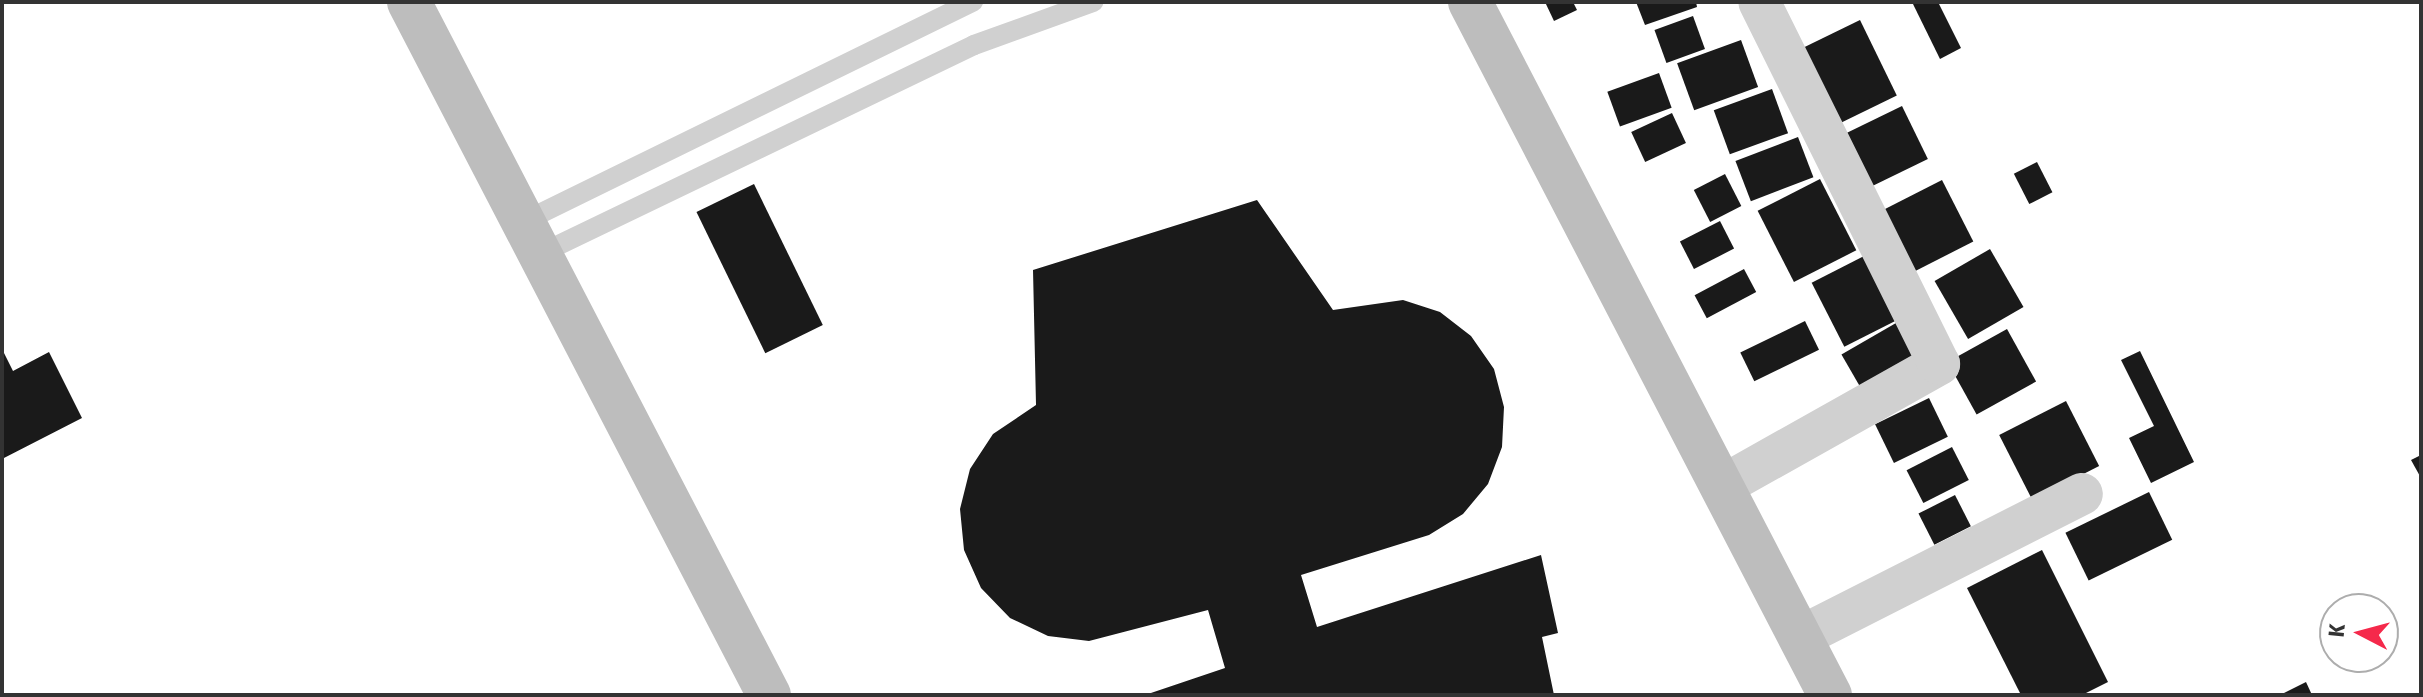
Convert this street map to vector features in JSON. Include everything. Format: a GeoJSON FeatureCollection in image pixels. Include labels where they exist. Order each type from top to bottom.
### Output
{"type":"FeatureCollection","features":[{"type":"Feature","properties":{"kind":"street"},"geometry":{"type":"LineString","coordinates":[[409,2],[534,237],[769,695]]}},
{"type":"Feature","properties":{"kind":"street"},"geometry":{"type":"LineString","coordinates":[[1470,2],[1830,695]]}},
{"type":"Feature","properties":{"kind":"street"},"geometry":{"type":"LineString","coordinates":[[1722,486],[1939,364],[1759,2]]}},
{"type":"Feature","properties":{"kind":"street"},"geometry":{"type":"LineString","coordinates":[[1800,637],[2082,494]]}},
{"type":"Feature","properties":{"kind":"lane"},"geometry":{"type":"LineString","coordinates":[[534,237],[973,2]]}},
{"type":"Feature","properties":{"kind":"lane"},"geometry":{"type":"LineString","coordinates":[[534,237],[974,45],[1093,2]]}},
{"type":"Feature","properties":{"kind":"building"},"geometry":{"type":"Polygon","coordinates":[[[1545,2],[1573,2],[1577,10],[1554,21],[1545,2]]]}},
{"type":"Feature","properties":{"kind":"building"},"geometry":{"type":"Polygon","coordinates":[[[1636,2],[1696,2],[1697,7],[1645,25],[1636,2]]]}},
{"type":"Feature","properties":{"kind":"building"},"geometry":{"type":"Polygon","coordinates":[[[1912,2],[1938,2],[1961,48],[1940,59],[1912,2]]]}},
{"type":"Feature","properties":{"kind":"building"},"geometry":{"type":"Polygon","coordinates":[[[1693,16],[1705,49],[1666,63],[1654,30],[1693,16]]]}},
{"type":"Feature","properties":{"kind":"building"},"geometry":{"type":"Polygon","coordinates":[[[1860,20],[1897,95],[1835,126],[1798,50],[1860,20]]]}},
{"type":"Feature","properties":{"kind":"building"},"geometry":{"type":"Polygon","coordinates":[[[1741,40],[1758,87],[1694,110],[1677,63],[1741,40]]]}},
{"type":"Feature","properties":{"kind":"building"},"geometry":{"type":"Polygon","coordinates":[[[1659,73],[1672,108],[1620,127],[1607,92],[1659,73]]]}},
{"type":"Feature","properties":{"kind":"building"},"geometry":{"type":"Polygon","coordinates":[[[1772,89],[1788,133],[1730,154],[1714,110],[1772,89]]]}},
{"type":"Feature","properties":{"kind":"building"},"geometry":{"type":"Polygon","coordinates":[[[1902,106],[1928,159],[1867,189],[1841,136],[1902,106]]]}},
{"type":"Feature","properties":{"kind":"building"},"geometry":{"type":"Polygon","coordinates":[[[1672,113],[1686,143],[1645,162],[1631,132],[1672,113]]]}},
{"type":"Feature","properties":{"kind":"building"},"geometry":{"type":"Polygon","coordinates":[[[1798,137],[1813,177],[1751,201],[1735,161],[1798,137]]]}},
{"type":"Feature","properties":{"kind":"building"},"geometry":{"type":"Polygon","coordinates":[[[2037,162],[2052,192],[2029,204],[2014,174],[2037,162]]]}},
{"type":"Feature","properties":{"kind":"building"},"geometry":{"type":"Polygon","coordinates":[[[1725,174],[1741,206],[1710,222],[1694,190],[1725,174]]]}},
{"type":"Feature","properties":{"kind":"building"},"geometry":{"type":"Polygon","coordinates":[[[1820,179],[1856,250],[1794,282],[1758,211],[1820,179]]]}},
{"type":"Feature","properties":{"kind":"building"},"geometry":{"type":"Polygon","coordinates":[[[1942,180],[1973,241],[1911,273],[1880,212],[1942,180]]]}},
{"type":"Feature","properties":{"kind":"building"},"geometry":{"type":"Polygon","coordinates":[[[754,184],[823,325],[765,353],[696,212],[754,184]]]}},
{"type":"Feature","properties":{"kind":"building"},"geometry":{"type":"Polygon","coordinates":[[[1257,200],[1333,310],[1403,300],[1440,312],[1471,336],[1494,369],[1504,407],[1502,447],[1488,484],[1463,514],[1429,535],[1301,575],[1317,627],[1541,555],[1558,633],[1542,637],[1554,695],[1145,695],[1225,668],[1208,610],[1089,641],[1048,636],[1010,618],[981,588],[964,550],[960,509],[970,469],[993,434],[1036,405],[1033,270],[1257,200]]]}},
{"type":"Feature","properties":{"kind":"building"},"geometry":{"type":"Polygon","coordinates":[[[1720,221],[1734,249],[1694,269],[1680,241],[1720,221]]]}},
{"type":"Feature","properties":{"kind":"building"},"geometry":{"type":"Polygon","coordinates":[[[1990,249],[2024,307],[1968,339],[1935,281],[1990,249]]]}},
{"type":"Feature","properties":{"kind":"building"},"geometry":{"type":"Polygon","coordinates":[[[1866,255],[1899,319],[1844,347],[1812,283],[1866,255]]]}},
{"type":"Feature","properties":{"kind":"building"},"geometry":{"type":"Polygon","coordinates":[[[1744,269],[1756,292],[1707,318],[1695,295],[1744,269]]]}},
{"type":"Feature","properties":{"kind":"building"},"geometry":{"type":"Polygon","coordinates":[[[1805,321],[1819,350],[1754,381],[1740,353],[1805,321]]]}},
{"type":"Feature","properties":{"kind":"building"},"geometry":{"type":"Polygon","coordinates":[[[1896,323],[1916,357],[1861,388],[1841,354],[1896,323]]]}},
{"type":"Feature","properties":{"kind":"building"},"geometry":{"type":"Polygon","coordinates":[[[2007,329],[2036,381],[1977,414],[1948,362],[2007,329]]]}},
{"type":"Feature","properties":{"kind":"building"},"geometry":{"type":"Polygon","coordinates":[[[2,349],[13,371],[49,352],[82,418],[2,459],[2,349]]]}},
{"type":"Feature","properties":{"kind":"building"},"geometry":{"type":"Polygon","coordinates":[[[2140,351],[2194,462],[2151,483],[2129,438],[2154,426],[2121,360],[2140,351]]]}},
{"type":"Feature","properties":{"kind":"building"},"geometry":{"type":"Polygon","coordinates":[[[1929,398],[1948,437],[1894,463],[1875,424],[1929,398]]]}},
{"type":"Feature","properties":{"kind":"building"},"geometry":{"type":"Polygon","coordinates":[[[2066,401],[2099,466],[2032,500],[1999,435],[2066,401]]]}},
{"type":"Feature","properties":{"kind":"building"},"geometry":{"type":"Polygon","coordinates":[[[1952,447],[1969,480],[1923,503],[1907,470],[1952,447]]]}},
{"type":"Feature","properties":{"kind":"building"},"geometry":{"type":"Polygon","coordinates":[[[2421,455],[2421,478],[2411,460],[2421,455]]]}},
{"type":"Feature","properties":{"kind":"building"},"geometry":{"type":"Polygon","coordinates":[[[2149,492],[2172,540],[2089,580],[2065,533],[2149,492]]]}},
{"type":"Feature","properties":{"kind":"building"},"geometry":{"type":"Polygon","coordinates":[[[1955,495],[1971,526],[1934,545],[1918,514],[1955,495]]]}},
{"type":"Feature","properties":{"kind":"building"},"geometry":{"type":"Polygon","coordinates":[[[2042,550],[2108,682],[2082,695],[2021,695],[1967,588],[2042,550]]]}},
{"type":"Feature","properties":{"kind":"building"},"geometry":{"type":"Polygon","coordinates":[[[2306,682],[2312,695],[2280,695],[2306,682]]]}}]}
